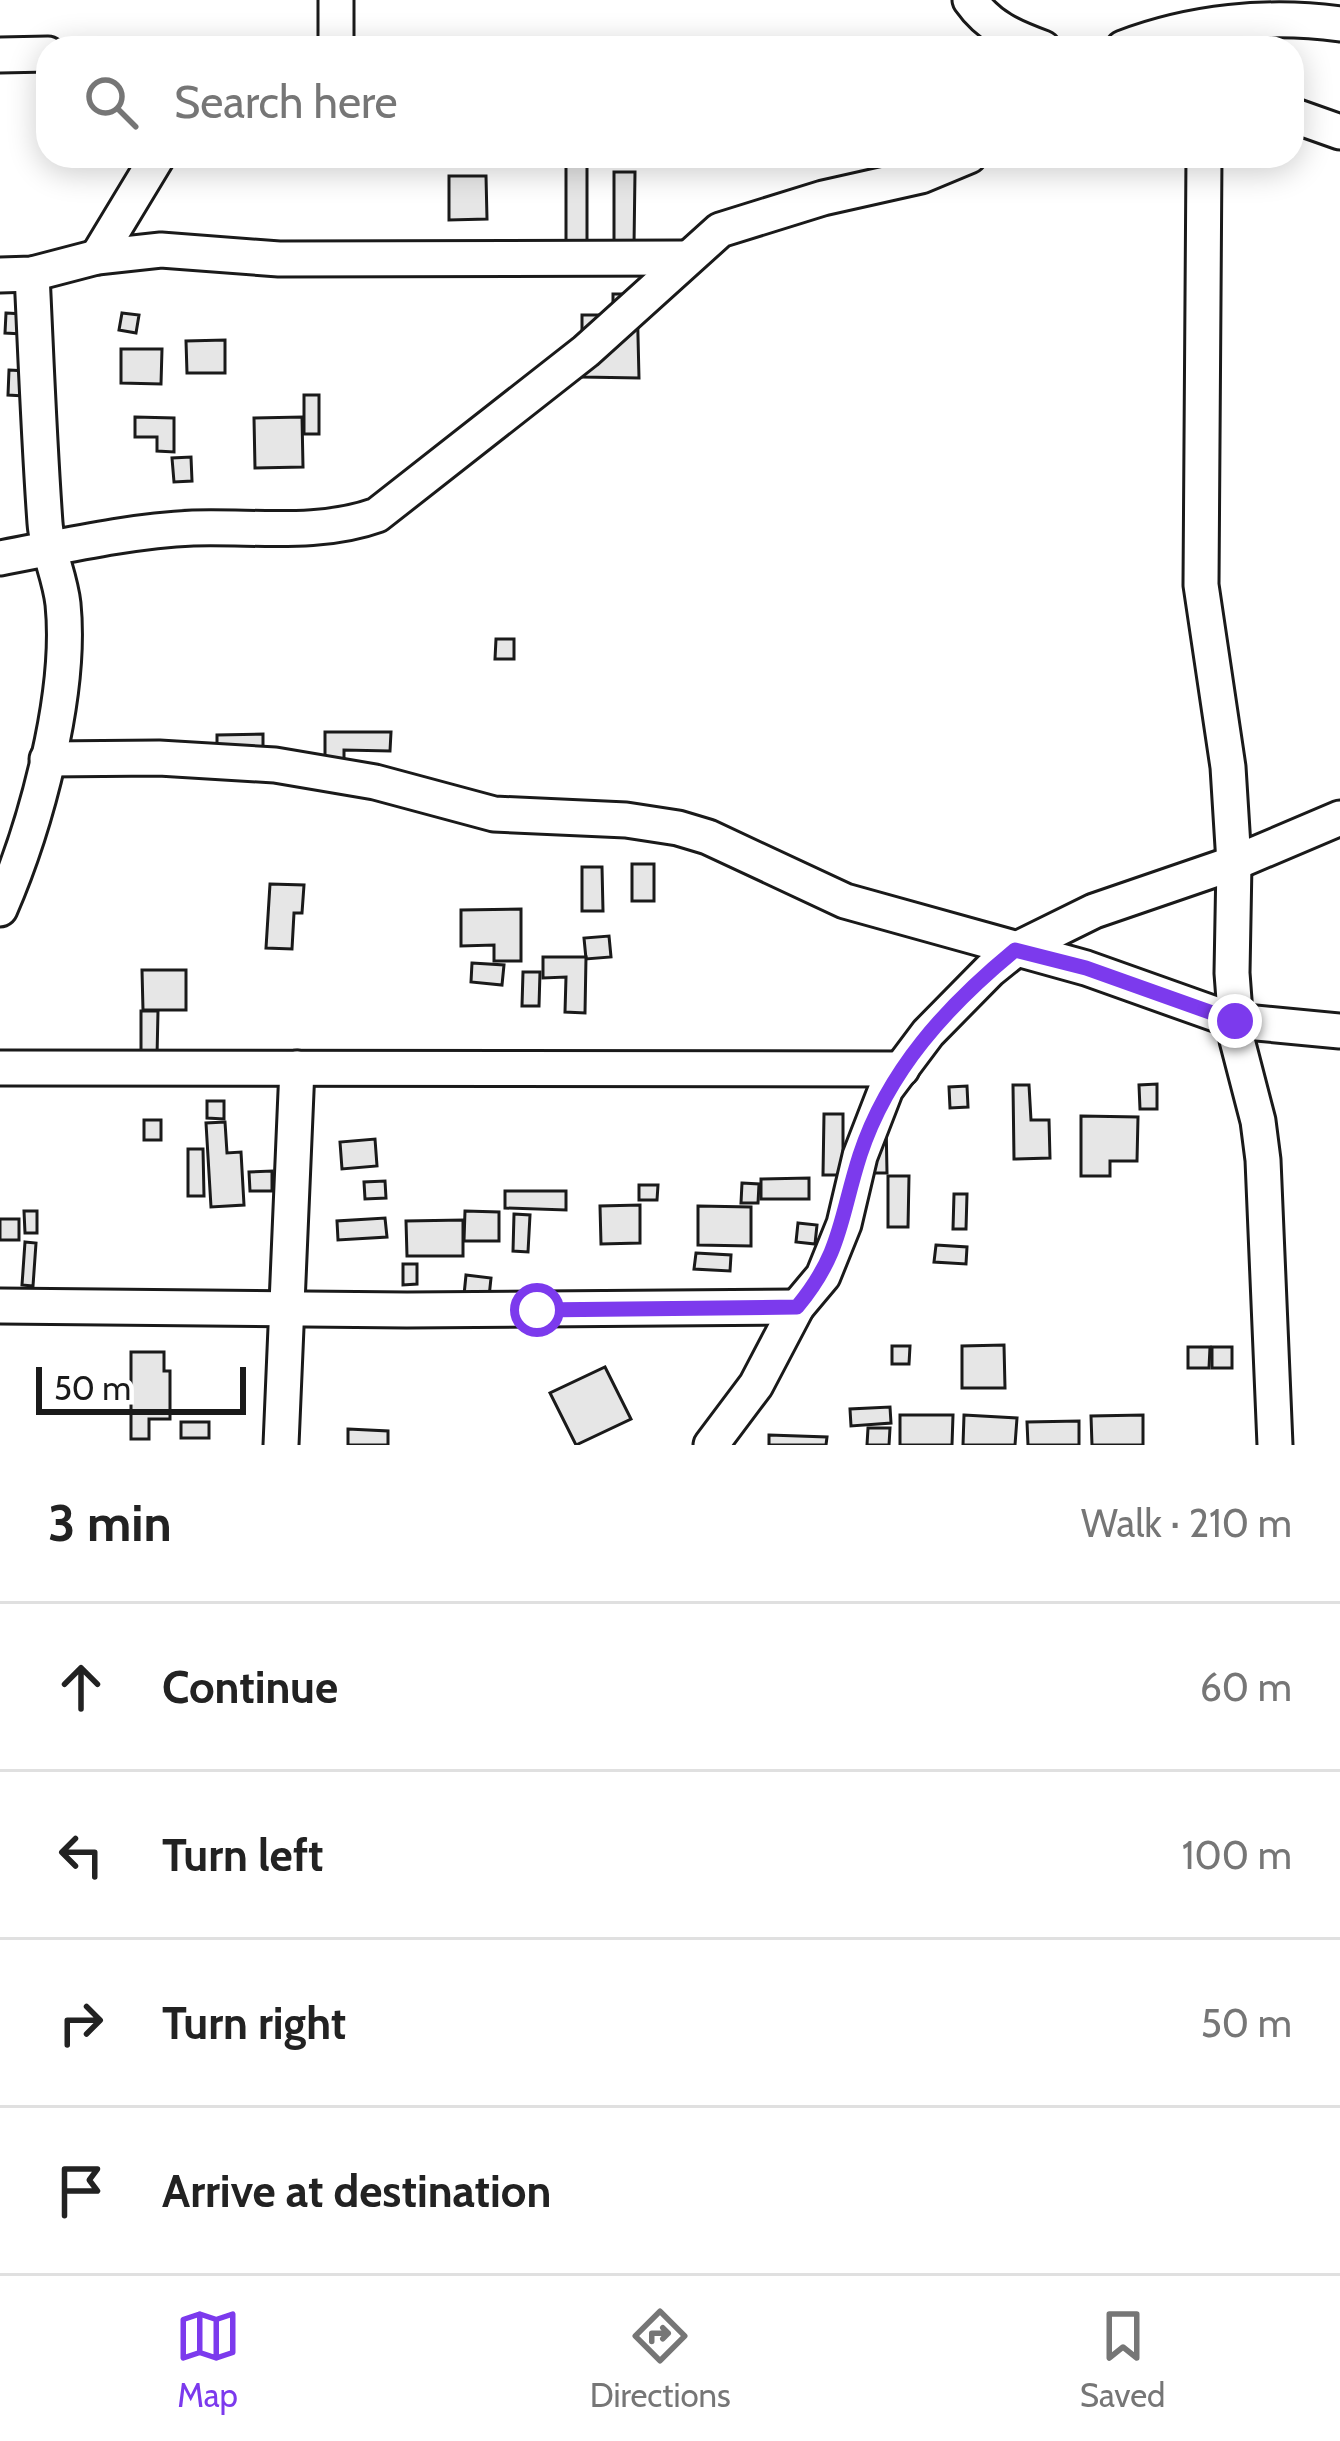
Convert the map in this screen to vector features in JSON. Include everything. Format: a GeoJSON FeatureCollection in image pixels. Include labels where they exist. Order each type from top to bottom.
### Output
{"type":"FeatureCollection","features":[{"type":"Feature","properties":{"kind":"street"},"geometry":{"type":"LineString","coordinates":[[335,36],[336,0]]}},
{"type":"Feature","properties":{"kind":"street"},"geometry":{"type":"LineString","coordinates":[[970,0],[980,14],[1010,36]]}},
{"type":"Feature","properties":{"kind":"street"},"geometry":{"type":"LineString","coordinates":[[1164,36],[1202,25],[1279,20],[1340,24]]}},
{"type":"Feature","properties":{"kind":"street"},"geometry":{"type":"LineString","coordinates":[[0,55],[36,54]]}},
{"type":"Feature","properties":{"kind":"street"},"geometry":{"type":"LineString","coordinates":[[1304,119],[1340,132]]}},
{"type":"Feature","properties":{"kind":"street"},"geometry":{"type":"LineString","coordinates":[[97,257],[151,168]]}},
{"type":"Feature","properties":{"kind":"street"},"geometry":{"type":"LineString","coordinates":[[0,558],[157,531],[311,527],[377,515],[586,351],[720,230],[941,168]]}},
{"type":"Feature","properties":{"kind":"street"},"geometry":{"type":"LineString","coordinates":[[1204,168],[1201,585],[1228,767],[1237,1040],[1263,1160],[1275,1445]]}},
{"type":"Feature","properties":{"kind":"street"},"geometry":{"type":"LineString","coordinates":[[0,909],[11,848],[46,759],[60,699],[64,628],[58,574],[49,549],[16,274],[160,250],[279,259],[686,259]]}},
{"type":"Feature","properties":{"kind":"street"},"geometry":{"type":"LineString","coordinates":[[46,759],[259,763],[375,782],[494,814],[665,825],[708,837],[845,902],[1086,968],[1235,1021],[1340,1030]]}},
{"type":"Feature","properties":{"kind":"street"},"geometry":{"type":"LineString","coordinates":[[711,1445],[756,1385],[797,1307],[823,1276],[886,1089],[928,1033],[1015,950],[1094,910],[1234,863],[1340,818]]}},
{"type":"Feature","properties":{"kind":"street"},"geometry":{"type":"LineString","coordinates":[[0,1068],[902,1069]]}},
{"type":"Feature","properties":{"kind":"street"},"geometry":{"type":"LineString","coordinates":[[280,1445],[297,1068]]}},
{"type":"Feature","properties":{"kind":"street"},"geometry":{"type":"LineString","coordinates":[[0,1306],[286,1310],[797,1307]]}},
{"type":"Feature","properties":{"kind":"building"},"geometry":{"type":"Polygon","coordinates":[[[566,168],[587,168],[587,244],[566,244],[566,168]]]}},
{"type":"Feature","properties":{"kind":"building"},"geometry":{"type":"Polygon","coordinates":[[[614,172],[635,172],[634,246],[614,246],[614,172]]]}},
{"type":"Feature","properties":{"kind":"building"},"geometry":{"type":"Polygon","coordinates":[[[449,176],[486,176],[487,219],[449,220],[449,176]]]}},
{"type":"Feature","properties":{"kind":"building"},"geometry":{"type":"Polygon","coordinates":[[[613,294],[637,294],[639,378],[582,377],[582,315],[613,315],[613,294]]]}},
{"type":"Feature","properties":{"kind":"building"},"geometry":{"type":"Polygon","coordinates":[[[6,313],[23,314],[22,334],[5,333],[6,313]]]}},
{"type":"Feature","properties":{"kind":"building"},"geometry":{"type":"Polygon","coordinates":[[[122,313],[139,315],[136,333],[119,330],[122,313]]]}},
{"type":"Feature","properties":{"kind":"building"},"geometry":{"type":"Polygon","coordinates":[[[225,340],[225,373],[187,373],[186,341],[225,340]]]}},
{"type":"Feature","properties":{"kind":"building"},"geometry":{"type":"Polygon","coordinates":[[[121,349],[162,349],[161,384],[121,383],[121,349]]]}},
{"type":"Feature","properties":{"kind":"building"},"geometry":{"type":"Polygon","coordinates":[[[9,370],[26,371],[24,396],[8,395],[9,370]]]}},
{"type":"Feature","properties":{"kind":"building"},"geometry":{"type":"Polygon","coordinates":[[[304,395],[319,395],[319,434],[304,434],[304,395]]]}},
{"type":"Feature","properties":{"kind":"building"},"geometry":{"type":"Polygon","coordinates":[[[135,417],[174,418],[174,452],[157,451],[157,437],[135,437],[135,417]]]}},
{"type":"Feature","properties":{"kind":"building"},"geometry":{"type":"Polygon","coordinates":[[[302,417],[303,467],[255,468],[254,418],[302,417]]]}},
{"type":"Feature","properties":{"kind":"building"},"geometry":{"type":"Polygon","coordinates":[[[191,457],[192,481],[174,482],[172,458],[191,457]]]}},
{"type":"Feature","properties":{"kind":"building"},"geometry":{"type":"Polygon","coordinates":[[[496,639],[514,639],[514,659],[495,659],[496,639]]]}},
{"type":"Feature","properties":{"kind":"building"},"geometry":{"type":"Polygon","coordinates":[[[325,732],[391,732],[390,751],[344,750],[344,773],[325,773],[325,732]]]}},
{"type":"Feature","properties":{"kind":"building"},"geometry":{"type":"Polygon","coordinates":[[[263,734],[263,751],[217,769],[217,735],[263,734]]]}},
{"type":"Feature","properties":{"kind":"building"},"geometry":{"type":"Polygon","coordinates":[[[632,864],[654,864],[654,901],[632,901],[632,864]]]}},
{"type":"Feature","properties":{"kind":"building"},"geometry":{"type":"Polygon","coordinates":[[[582,867],[602,867],[603,911],[582,911],[582,867]]]}},
{"type":"Feature","properties":{"kind":"building"},"geometry":{"type":"Polygon","coordinates":[[[270,884],[304,885],[302,913],[294,913],[292,949],[266,948],[270,884]]]}},
{"type":"Feature","properties":{"kind":"building"},"geometry":{"type":"Polygon","coordinates":[[[521,909],[521,961],[494,961],[494,945],[461,946],[461,910],[521,909]]]}},
{"type":"Feature","properties":{"kind":"building"},"geometry":{"type":"Polygon","coordinates":[[[609,936],[611,957],[586,959],[584,938],[609,936]]]}},
{"type":"Feature","properties":{"kind":"building"},"geometry":{"type":"Polygon","coordinates":[[[543,957],[586,957],[585,1013],[565,1012],[566,977],[543,978],[543,957]]]}},
{"type":"Feature","properties":{"kind":"building"},"geometry":{"type":"Polygon","coordinates":[[[472,963],[504,965],[502,985],[471,982],[472,963]]]}},
{"type":"Feature","properties":{"kind":"building"},"geometry":{"type":"Polygon","coordinates":[[[142,970],[186,970],[186,1010],[143,1010],[142,970]]]}},
{"type":"Feature","properties":{"kind":"building"},"geometry":{"type":"Polygon","coordinates":[[[523,972],[540,972],[539,1006],[522,1006],[523,972]]]}},
{"type":"Feature","properties":{"kind":"building"},"geometry":{"type":"Polygon","coordinates":[[[141,1011],[158,1011],[157,1057],[141,1057],[141,1011]]]}},
{"type":"Feature","properties":{"kind":"building"},"geometry":{"type":"Polygon","coordinates":[[[1157,1084],[1157,1109],[1140,1109],[1139,1085],[1157,1084]]]}},
{"type":"Feature","properties":{"kind":"building"},"geometry":{"type":"Polygon","coordinates":[[[1013,1085],[1029,1085],[1031,1120],[1049,1120],[1050,1158],[1014,1159],[1013,1085]]]}},
{"type":"Feature","properties":{"kind":"building"},"geometry":{"type":"Polygon","coordinates":[[[967,1086],[968,1107],[950,1108],[949,1087],[967,1086]]]}},
{"type":"Feature","properties":{"kind":"building"},"geometry":{"type":"Polygon","coordinates":[[[207,1101],[224,1101],[224,1119],[207,1118],[207,1101]]]}},
{"type":"Feature","properties":{"kind":"building"},"geometry":{"type":"Polygon","coordinates":[[[824,1114],[843,1114],[843,1175],[823,1175],[824,1114]]]}},
{"type":"Feature","properties":{"kind":"building"},"geometry":{"type":"Polygon","coordinates":[[[1081,1116],[1138,1117],[1137,1161],[1110,1161],[1110,1176],[1081,1176],[1081,1116]]]}},
{"type":"Feature","properties":{"kind":"building"},"geometry":{"type":"Polygon","coordinates":[[[144,1120],[161,1120],[161,1140],[144,1140],[144,1120]]]}},
{"type":"Feature","properties":{"kind":"building"},"geometry":{"type":"Polygon","coordinates":[[[886,1120],[887,1173],[870,1173],[886,1120]]]}},
{"type":"Feature","properties":{"kind":"building"},"geometry":{"type":"Polygon","coordinates":[[[225,1122],[227,1153],[241,1152],[244,1205],[211,1207],[206,1123],[225,1122]]]}},
{"type":"Feature","properties":{"kind":"building"},"geometry":{"type":"Polygon","coordinates":[[[375,1139],[377,1166],[342,1169],[340,1142],[375,1139]]]}},
{"type":"Feature","properties":{"kind":"building"},"geometry":{"type":"Polygon","coordinates":[[[188,1149],[203,1149],[204,1196],[188,1196],[188,1149]]]}},
{"type":"Feature","properties":{"kind":"building"},"geometry":{"type":"Polygon","coordinates":[[[272,1171],[272,1191],[250,1191],[249,1172],[272,1171]]]}},
{"type":"Feature","properties":{"kind":"building"},"geometry":{"type":"Polygon","coordinates":[[[888,1176],[909,1176],[908,1227],[888,1227],[888,1176]]]}},
{"type":"Feature","properties":{"kind":"building"},"geometry":{"type":"Polygon","coordinates":[[[809,1178],[809,1199],[761,1199],[761,1179],[809,1178]]]}},
{"type":"Feature","properties":{"kind":"building"},"geometry":{"type":"Polygon","coordinates":[[[385,1181],[386,1198],[365,1199],[364,1182],[385,1181]]]}},
{"type":"Feature","properties":{"kind":"building"},"geometry":{"type":"Polygon","coordinates":[[[742,1183],[759,1184],[758,1203],[741,1203],[742,1183]]]}},
{"type":"Feature","properties":{"kind":"building"},"geometry":{"type":"Polygon","coordinates":[[[639,1185],[658,1185],[657,1200],[639,1200],[639,1185]]]}},
{"type":"Feature","properties":{"kind":"building"},"geometry":{"type":"Polygon","coordinates":[[[505,1191],[566,1191],[566,1210],[505,1208],[505,1191]]]}},
{"type":"Feature","properties":{"kind":"building"},"geometry":{"type":"Polygon","coordinates":[[[954,1194],[967,1194],[966,1229],[953,1229],[954,1194]]]}},
{"type":"Feature","properties":{"kind":"building"},"geometry":{"type":"Polygon","coordinates":[[[640,1205],[640,1243],[601,1244],[600,1206],[640,1205]]]}},
{"type":"Feature","properties":{"kind":"building"},"geometry":{"type":"Polygon","coordinates":[[[698,1206],[751,1207],[751,1246],[698,1245],[698,1206]]]}},
{"type":"Feature","properties":{"kind":"building"},"geometry":{"type":"Polygon","coordinates":[[[24,1211],[37,1211],[37,1233],[25,1233],[24,1211]]]}},
{"type":"Feature","properties":{"kind":"building"},"geometry":{"type":"Polygon","coordinates":[[[465,1211],[499,1212],[499,1241],[464,1241],[465,1211]]]}},
{"type":"Feature","properties":{"kind":"building"},"geometry":{"type":"Polygon","coordinates":[[[514,1214],[530,1215],[528,1252],[513,1251],[514,1214]]]}},
{"type":"Feature","properties":{"kind":"building"},"geometry":{"type":"Polygon","coordinates":[[[385,1218],[387,1237],[338,1240],[337,1221],[385,1218]]]}},
{"type":"Feature","properties":{"kind":"building"},"geometry":{"type":"Polygon","coordinates":[[[0,1219],[19,1219],[19,1240],[0,1240],[0,1219]]]}},
{"type":"Feature","properties":{"kind":"building"},"geometry":{"type":"Polygon","coordinates":[[[463,1220],[463,1256],[407,1256],[406,1221],[463,1220]]]}},
{"type":"Feature","properties":{"kind":"building"},"geometry":{"type":"Polygon","coordinates":[[[798,1223],[817,1225],[815,1244],[796,1242],[798,1223]]]}},
{"type":"Feature","properties":{"kind":"building"},"geometry":{"type":"Polygon","coordinates":[[[25,1242],[36,1243],[33,1286],[22,1285],[25,1242]]]}},
{"type":"Feature","properties":{"kind":"building"},"geometry":{"type":"Polygon","coordinates":[[[936,1245],[967,1247],[966,1264],[934,1262],[936,1245]]]}},
{"type":"Feature","properties":{"kind":"building"},"geometry":{"type":"Polygon","coordinates":[[[696,1253],[731,1255],[730,1271],[694,1269],[696,1253]]]}},
{"type":"Feature","properties":{"kind":"building"},"geometry":{"type":"Polygon","coordinates":[[[403,1264],[417,1264],[417,1284],[403,1285],[403,1264]]]}},
{"type":"Feature","properties":{"kind":"building"},"geometry":{"type":"Polygon","coordinates":[[[466,1275],[491,1278],[489,1297],[464,1295],[466,1275]]]}},
{"type":"Feature","properties":{"kind":"building"},"geometry":{"type":"Polygon","coordinates":[[[1004,1345],[1005,1388],[962,1388],[962,1346],[1004,1345]]]}},
{"type":"Feature","properties":{"kind":"building"},"geometry":{"type":"Polygon","coordinates":[[[892,1346],[910,1346],[909,1364],[892,1364],[892,1346]]]}},
{"type":"Feature","properties":{"kind":"building"},"geometry":{"type":"Polygon","coordinates":[[[1188,1347],[1210,1347],[1209,1368],[1188,1368],[1188,1347]]]}},
{"type":"Feature","properties":{"kind":"building"},"geometry":{"type":"Polygon","coordinates":[[[1212,1347],[1232,1347],[1232,1368],[1212,1368],[1212,1347]]]}},
{"type":"Feature","properties":{"kind":"building"},"geometry":{"type":"Polygon","coordinates":[[[131,1352],[164,1352],[164,1371],[170,1371],[170,1419],[149,1419],[149,1439],[131,1439],[131,1352]]]}},
{"type":"Feature","properties":{"kind":"building"},"geometry":{"type":"Polygon","coordinates":[[[605,1367],[631,1419],[576,1445],[550,1393],[605,1367]]]}},
{"type":"Feature","properties":{"kind":"building"},"geometry":{"type":"Polygon","coordinates":[[[890,1407],[891,1423],[851,1426],[850,1409],[890,1407]]]}},
{"type":"Feature","properties":{"kind":"building"},"geometry":{"type":"Polygon","coordinates":[[[900,1415],[953,1415],[952,1445],[900,1445],[900,1415]]]}},
{"type":"Feature","properties":{"kind":"building"},"geometry":{"type":"Polygon","coordinates":[[[964,1415],[1017,1418],[1015,1445],[963,1445],[964,1415]]]}},
{"type":"Feature","properties":{"kind":"building"},"geometry":{"type":"Polygon","coordinates":[[[1143,1415],[1143,1445],[1092,1445],[1091,1416],[1143,1415]]]}},
{"type":"Feature","properties":{"kind":"building"},"geometry":{"type":"Polygon","coordinates":[[[1079,1421],[1079,1445],[1028,1445],[1027,1422],[1079,1421]]]}},
{"type":"Feature","properties":{"kind":"building"},"geometry":{"type":"Polygon","coordinates":[[[181,1422],[209,1422],[209,1438],[181,1438],[181,1422]]]}},
{"type":"Feature","properties":{"kind":"building"},"geometry":{"type":"Polygon","coordinates":[[[868,1428],[890,1428],[889,1445],[867,1445],[868,1428]]]}},
{"type":"Feature","properties":{"kind":"building"},"geometry":{"type":"Polygon","coordinates":[[[348,1429],[388,1431],[388,1445],[348,1445],[348,1429]]]}},
{"type":"Feature","properties":{"kind":"building"},"geometry":{"type":"Polygon","coordinates":[[[769,1435],[827,1437],[826,1445],[769,1445],[769,1435]]]}},
{"type":"Feature","properties":{"kind":"route"},"geometry":{"type":"LineString","coordinates":[[537,1310],[797,1307],[823,1276],[886,1089],[928,1033],[1015,950],[1086,968],[1235,1021]]}}]}
